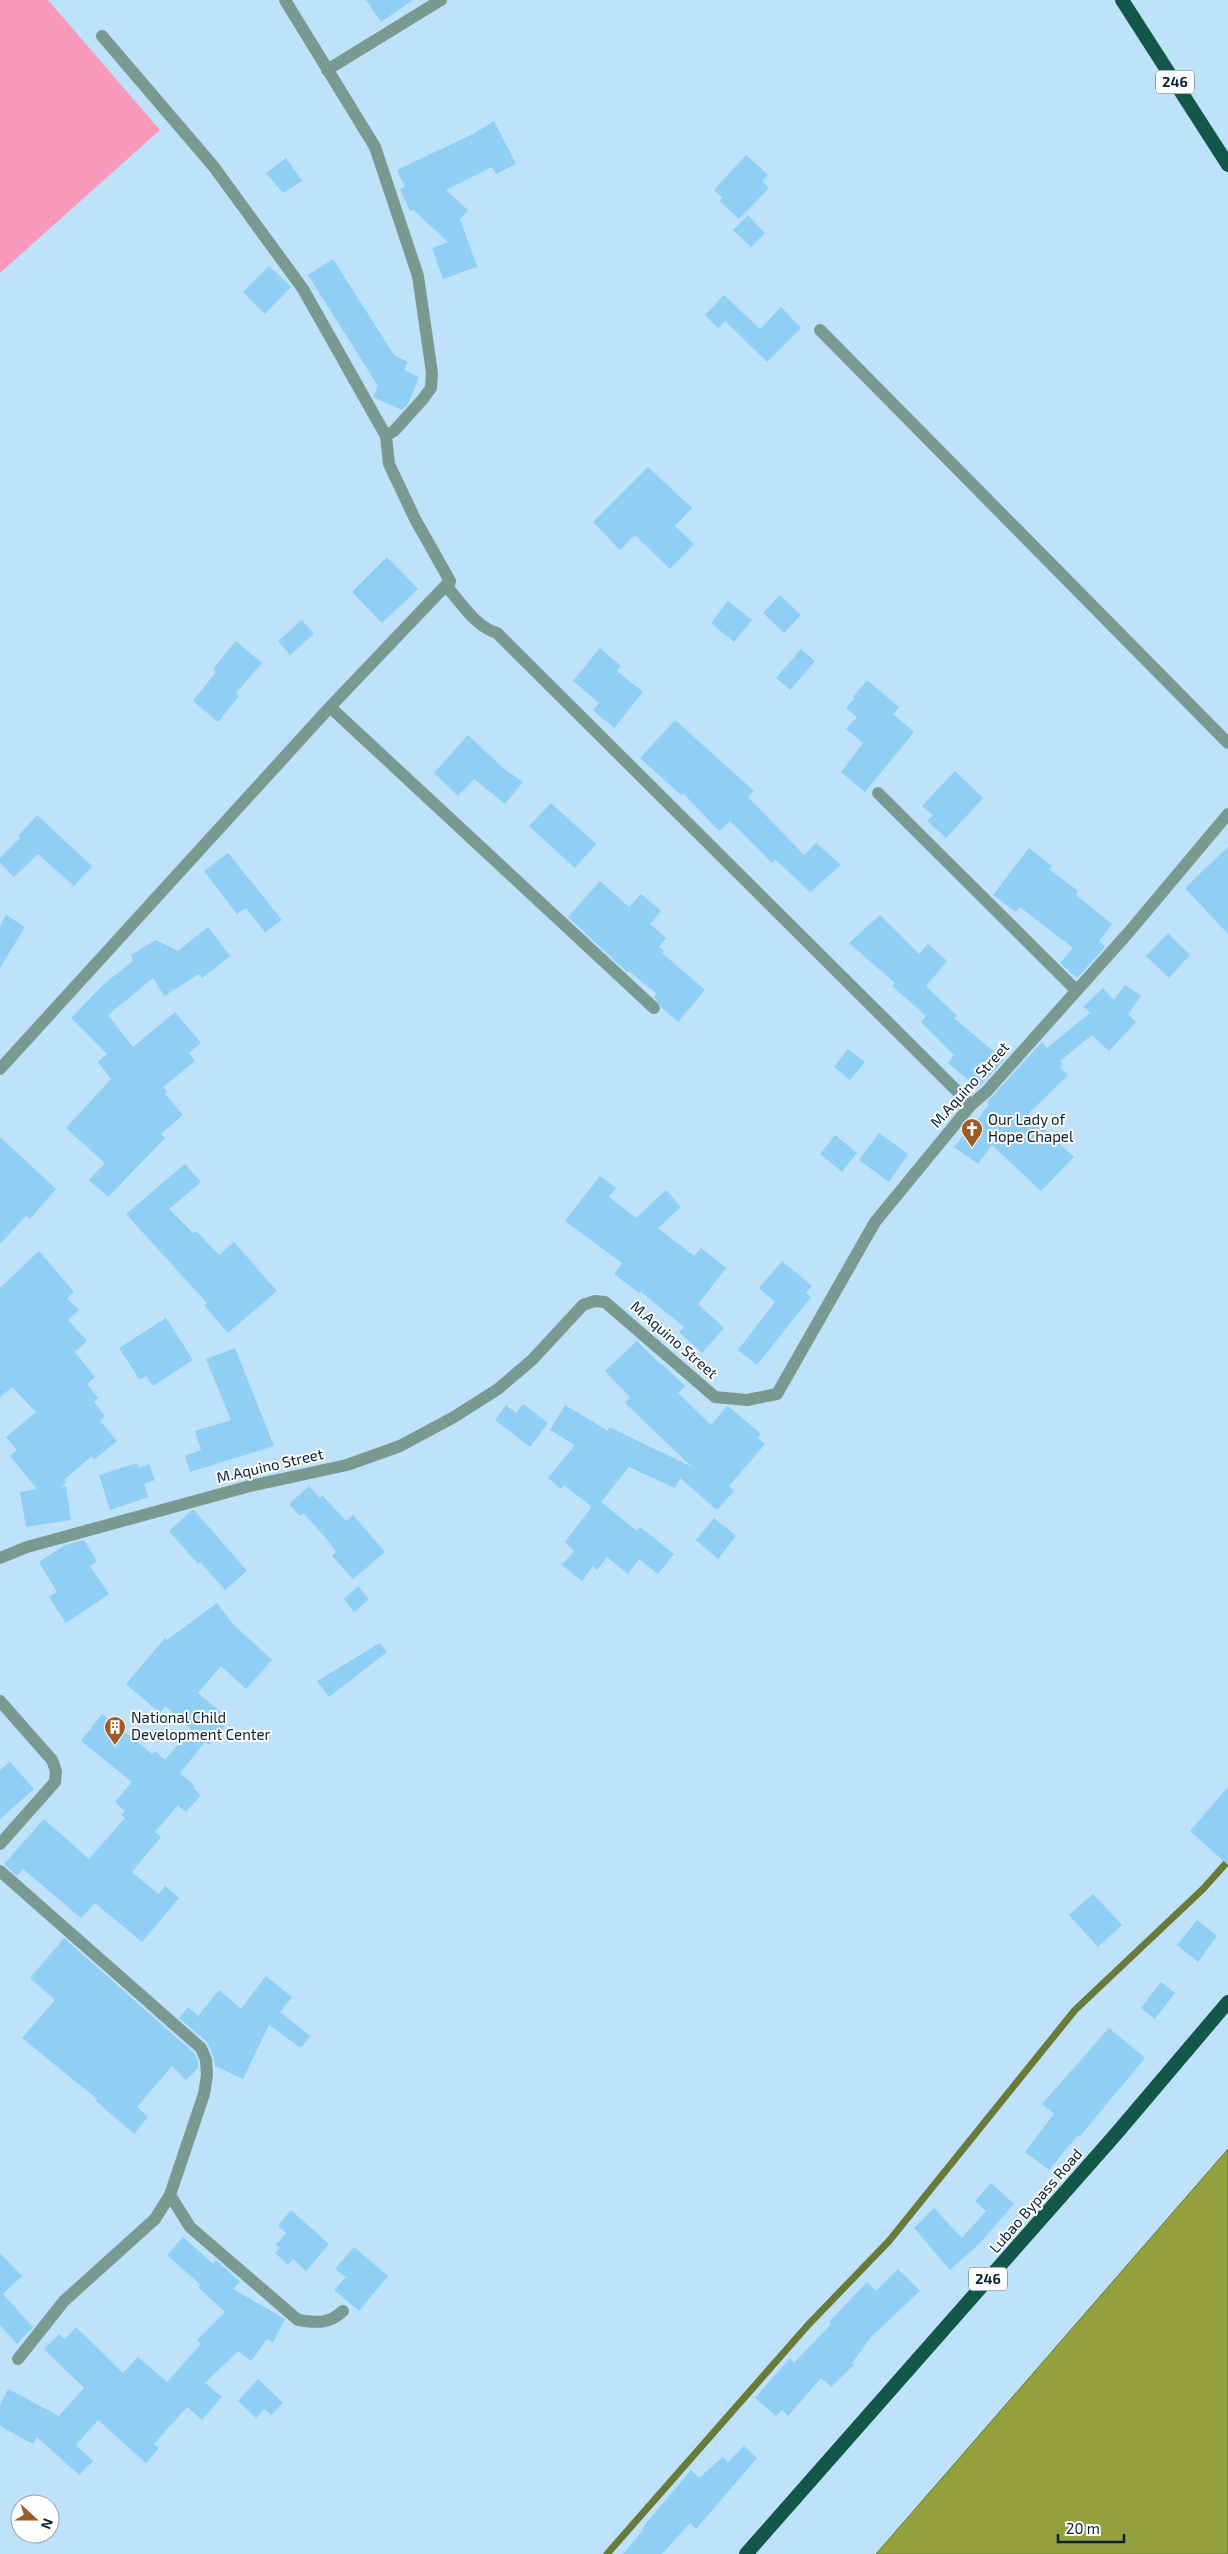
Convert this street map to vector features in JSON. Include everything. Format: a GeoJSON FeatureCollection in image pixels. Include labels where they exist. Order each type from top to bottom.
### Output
{"type":"FeatureCollection","features":[{"type":"Feature","properties":{"kind":"highway","name":"246"},"geometry":{"type":"LineString","coordinates":[[1122,0],[1228,165]]}},
{"type":"Feature","properties":{"kind":"highway","name":"Lubao Bypass Road"},"geometry":{"type":"LineString","coordinates":[[746,2554],[1116,2134],[1228,2002]]}},
{"type":"Feature","properties":{"kind":"street"},"geometry":{"type":"LineString","coordinates":[[284,0],[374,147],[418,276],[432,374],[431,388],[400,425],[386,436]]}},
{"type":"Feature","properties":{"kind":"street"},"geometry":{"type":"LineString","coordinates":[[327,70],[442,0]]}},
{"type":"Feature","properties":{"kind":"street"},"geometry":{"type":"LineString","coordinates":[[102,36],[214,167],[303,289],[386,436],[389,464],[415,519],[450,581],[448,588],[470,614],[487,630],[497,633],[971,1105]]}},
{"type":"Feature","properties":{"kind":"street"},"geometry":{"type":"LineString","coordinates":[[820,330],[1228,743]]}},
{"type":"Feature","properties":{"kind":"street"},"geometry":{"type":"LineString","coordinates":[[0,1069],[330,707],[450,581]]}},
{"type":"Feature","properties":{"kind":"street"},"geometry":{"type":"LineString","coordinates":[[330,707],[654,1008]]}},
{"type":"Feature","properties":{"kind":"street"},"geometry":{"type":"LineString","coordinates":[[878,793],[1076,990]]}},
{"type":"Feature","properties":{"kind":"street","name":"M.Aquino Street"},"geometry":{"type":"LineString","coordinates":[[0,1558],[28,1547],[250,1486],[347,1465],[400,1446],[454,1417],[498,1389],[532,1360],[576,1310],[583,1305],[595,1301],[605,1302],[715,1397],[747,1400],[777,1394],[875,1222],[971,1105],[987,1091],[1129,932],[1228,814]]}},
{"type":"Feature","properties":{"kind":"street"},"geometry":{"type":"LineString","coordinates":[[0,1701],[47,1753],[56,1770],[55,1782],[0,1844]]}},
{"type":"Feature","properties":{"kind":"street"},"geometry":{"type":"LineString","coordinates":[[0,1871],[201,2048],[206,2060],[207,2075],[204,2094],[170,2195],[155,2219],[64,2301],[18,2359]]}},
{"type":"Feature","properties":{"kind":"street"},"geometry":{"type":"LineString","coordinates":[[170,2195],[190,2227],[298,2320],[317,2323],[333,2320],[343,2311]]}},
{"type":"Feature","properties":{"kind":"shaded area"},"geometry":{"type":"Polygon","coordinates":[[[0,0],[48,0],[160,130],[0,273],[0,0]]]}},
{"type":"Feature","properties":{"kind":"shaded area"},"geometry":{"type":"Polygon","coordinates":[[[1228,2149],[1228,2554],[876,2554],[1228,2149]]]}},
{"type":"Feature","properties":{"kind":"building"},"geometry":{"type":"Polygon","coordinates":[[[366,0],[413,0],[381,22],[366,0]]]}},
{"type":"Feature","properties":{"kind":"building"},"geometry":{"type":"Polygon","coordinates":[[[494,121],[516,164],[496,174],[492,167],[446,190],[468,210],[460,219],[478,269],[476,267],[443,279],[432,248],[448,242],[413,210],[410,211],[400,189],[405,187],[397,170],[475,133],[494,121]]]}},
{"type":"Feature","properties":{"kind":"building"},"geometry":{"type":"Polygon","coordinates":[[[746,155],[768,175],[762,181],[769,188],[739,219],[720,201],[722,197],[714,190],[746,155]]]}},
{"type":"Feature","properties":{"kind":"building"},"geometry":{"type":"Polygon","coordinates":[[[286,158],[302,181],[283,193],[266,173],[286,158]]]}},
{"type":"Feature","properties":{"kind":"building"},"geometry":{"type":"Polygon","coordinates":[[[748,215],[765,233],[751,247],[733,230],[748,215]]]}},
{"type":"Feature","properties":{"kind":"building"},"geometry":{"type":"Polygon","coordinates":[[[333,259],[394,355],[408,362],[404,370],[419,377],[408,404],[402,410],[373,397],[378,386],[308,275],[333,259]]]}},
{"type":"Feature","properties":{"kind":"building"},"geometry":{"type":"Polygon","coordinates":[[[269,266],[291,287],[265,314],[243,292],[269,266]]]}},
{"type":"Feature","properties":{"kind":"building"},"geometry":{"type":"Polygon","coordinates":[[[724,295],[760,329],[781,307],[801,328],[767,362],[725,321],[718,328],[705,315],[724,295]]]}},
{"type":"Feature","properties":{"kind":"building"},"geometry":{"type":"Polygon","coordinates":[[[648,467],[692,508],[675,526],[694,544],[670,569],[635,535],[620,550],[593,522],[648,467]]]}},
{"type":"Feature","properties":{"kind":"building"},"geometry":{"type":"Polygon","coordinates":[[[387,557],[418,589],[382,623],[352,592],[387,557]]]}},
{"type":"Feature","properties":{"kind":"building"},"geometry":{"type":"Polygon","coordinates":[[[780,595],[801,615],[784,633],[763,613],[780,595]]]}},
{"type":"Feature","properties":{"kind":"building"},"geometry":{"type":"Polygon","coordinates":[[[728,601],[752,620],[734,642],[711,623],[728,601]]]}},
{"type":"Feature","properties":{"kind":"building"},"geometry":{"type":"Polygon","coordinates":[[[302,620],[314,634],[290,655],[278,641],[302,620]]]}},
{"type":"Feature","properties":{"kind":"building"},"geometry":{"type":"Polygon","coordinates":[[[236,641],[262,663],[236,693],[239,696],[218,722],[193,701],[216,672],[213,669],[236,641]]]}},
{"type":"Feature","properties":{"kind":"building"},"geometry":{"type":"Polygon","coordinates":[[[600,648],[621,666],[617,671],[643,692],[614,728],[593,710],[599,703],[573,681],[600,648]]]}},
{"type":"Feature","properties":{"kind":"building"},"geometry":{"type":"Polygon","coordinates":[[[801,649],[815,661],[790,690],[776,678],[801,649]]]}},
{"type":"Feature","properties":{"kind":"building"},"geometry":{"type":"Polygon","coordinates":[[[867,680],[899,707],[893,714],[914,732],[865,792],[841,772],[863,743],[846,729],[857,717],[846,708],[867,680]]]}},
{"type":"Feature","properties":{"kind":"building"},"geometry":{"type":"Polygon","coordinates":[[[675,720],[754,791],[748,797],[804,855],[816,843],[841,865],[810,892],[775,859],[772,863],[730,821],[719,831],[683,793],[681,795],[640,758],[675,720]]]}},
{"type":"Feature","properties":{"kind":"building"},"geometry":{"type":"Polygon","coordinates":[[[468,735],[503,768],[523,782],[505,804],[474,779],[458,796],[434,773],[468,735]]]}},
{"type":"Feature","properties":{"kind":"building"},"geometry":{"type":"Polygon","coordinates":[[[955,771],[983,798],[946,838],[927,821],[933,815],[922,806],[955,771]]]}},
{"type":"Feature","properties":{"kind":"building"},"geometry":{"type":"Polygon","coordinates":[[[551,803],[596,844],[575,868],[529,826],[551,803]]]}},
{"type":"Feature","properties":{"kind":"building"},"geometry":{"type":"Polygon","coordinates":[[[37,815],[92,866],[74,886],[38,854],[14,877],[0,863],[0,858],[20,838],[18,836],[37,815]]]}},
{"type":"Feature","properties":{"kind":"building"},"geometry":{"type":"Polygon","coordinates":[[[1228,847],[1228,934],[1185,888],[1228,847]]]}},
{"type":"Feature","properties":{"kind":"building"},"geometry":{"type":"Polygon","coordinates":[[[1029,848],[1052,866],[1049,869],[1078,891],[1076,895],[1112,924],[1099,941],[1105,947],[1077,978],[1060,963],[1073,948],[1020,907],[1016,912],[993,895],[1029,848]]]}},
{"type":"Feature","properties":{"kind":"building"},"geometry":{"type":"Polygon","coordinates":[[[228,853],[282,920],[265,932],[246,908],[237,914],[204,871],[228,853]]]}},
{"type":"Feature","properties":{"kind":"building"},"geometry":{"type":"Polygon","coordinates":[[[600,881],[629,907],[641,894],[661,911],[650,924],[666,938],[659,947],[664,951],[662,953],[705,990],[678,1022],[662,1008],[654,997],[657,994],[629,971],[628,973],[568,917],[600,881]]]}},
{"type":"Feature","properties":{"kind":"building"},"geometry":{"type":"Polygon","coordinates":[[[6,915],[25,927],[0,968],[0,926],[6,915]]]}},
{"type":"Feature","properties":{"kind":"building"},"geometry":{"type":"Polygon","coordinates":[[[880,915],[919,954],[928,944],[947,961],[926,986],[957,1016],[954,1018],[1004,1060],[978,1088],[948,1063],[954,1055],[921,1022],[926,1016],[892,986],[895,983],[849,943],[880,915]]]}},
{"type":"Feature","properties":{"kind":"building"},"geometry":{"type":"Polygon","coordinates":[[[208,927],[230,956],[202,978],[199,974],[164,996],[153,978],[108,1015],[133,1047],[175,1012],[201,1043],[189,1053],[195,1061],[163,1087],[167,1092],[165,1094],[183,1115],[161,1134],[165,1138],[108,1197],[89,1180],[105,1163],[66,1128],[111,1079],[98,1062],[107,1054],[71,1018],[104,984],[133,961],[131,955],[156,940],[178,951],[208,927]]]}},
{"type":"Feature","properties":{"kind":"building"},"geometry":{"type":"Polygon","coordinates":[[[1168,933],[1190,955],[1169,978],[1146,956],[1168,933]]]}},
{"type":"Feature","properties":{"kind":"building"},"geometry":{"type":"Polygon","coordinates":[[[1125,985],[1141,996],[1128,1014],[1136,1022],[1109,1051],[1092,1035],[1060,1061],[1063,1064],[1060,1067],[1068,1075],[1028,1114],[1074,1157],[1041,1191],[992,1145],[978,1164],[954,1147],[966,1132],[968,1133],[989,1104],[987,1102],[1042,1042],[1047,1048],[1090,1013],[1083,1007],[1103,988],[1114,1000],[1125,985]]]}},
{"type":"Feature","properties":{"kind":"building"},"geometry":{"type":"Polygon","coordinates":[[[848,1049],[865,1062],[850,1080],[834,1067],[848,1049]]]}},
{"type":"Feature","properties":{"kind":"building"},"geometry":{"type":"Polygon","coordinates":[[[879,1133],[908,1154],[889,1182],[859,1160],[879,1133]]]}},
{"type":"Feature","properties":{"kind":"building"},"geometry":{"type":"Polygon","coordinates":[[[835,1135],[857,1153],[842,1172],[820,1154],[835,1135]]]}},
{"type":"Feature","properties":{"kind":"building"},"geometry":{"type":"Polygon","coordinates":[[[0,1137],[56,1189],[30,1219],[26,1216],[0,1244],[0,1137]]]}},
{"type":"Feature","properties":{"kind":"building"},"geometry":{"type":"Polygon","coordinates":[[[185,1164],[201,1182],[169,1209],[193,1233],[196,1231],[219,1255],[234,1242],[277,1291],[228,1333],[204,1305],[207,1303],[126,1214],[185,1164]]]}},
{"type":"Feature","properties":{"kind":"building"},"geometry":{"type":"Polygon","coordinates":[[[600,1176],[616,1188],[609,1197],[636,1218],[666,1190],[681,1207],[658,1228],[694,1256],[701,1248],[726,1268],[698,1304],[724,1328],[702,1353],[679,1332],[684,1327],[640,1291],[639,1293],[614,1274],[622,1263],[565,1221],[600,1176]]]}},
{"type":"Feature","properties":{"kind":"building"},"geometry":{"type":"Polygon","coordinates":[[[39,1251],[74,1292],[67,1298],[79,1310],[68,1320],[87,1341],[75,1352],[95,1377],[87,1384],[98,1398],[94,1402],[105,1416],[100,1421],[117,1441],[94,1460],[92,1456],[65,1479],[65,1484],[60,1488],[66,1486],[71,1520],[26,1527],[20,1492],[37,1489],[10,1456],[17,1450],[6,1437],[36,1412],[12,1387],[0,1397],[0,1288],[39,1251]]]}},
{"type":"Feature","properties":{"kind":"building"},"geometry":{"type":"Polygon","coordinates":[[[782,1261],[812,1286],[806,1293],[811,1297],[757,1365],[738,1350],[775,1302],[759,1288],[782,1261]]]}},
{"type":"Feature","properties":{"kind":"building"},"geometry":{"type":"Polygon","coordinates":[[[166,1318],[193,1360],[153,1386],[146,1376],[140,1380],[119,1348],[166,1318]]]}},
{"type":"Feature","properties":{"kind":"building"},"geometry":{"type":"Polygon","coordinates":[[[637,1341],[685,1386],[678,1393],[711,1425],[727,1406],[761,1434],[758,1438],[765,1444],[729,1486],[734,1491],[717,1510],[680,1478],[675,1488],[629,1467],[601,1502],[637,1531],[640,1527],[674,1554],[658,1574],[639,1559],[628,1574],[607,1557],[597,1570],[593,1566],[582,1581],[562,1565],[574,1551],[565,1542],[592,1507],[564,1485],[561,1489],[548,1478],[575,1445],[550,1430],[565,1405],[608,1431],[609,1427],[692,1467],[625,1403],[630,1397],[605,1371],[637,1341]]]}},
{"type":"Feature","properties":{"kind":"building"},"geometry":{"type":"Polygon","coordinates":[[[235,1348],[274,1446],[190,1472],[185,1456],[201,1450],[195,1431],[231,1420],[206,1359],[235,1348]]]}},
{"type":"Feature","properties":{"kind":"building"},"geometry":{"type":"Polygon","coordinates":[[[523,1404],[548,1423],[530,1447],[495,1420],[506,1405],[516,1413],[523,1404]]]}},
{"type":"Feature","properties":{"kind":"building"},"geometry":{"type":"Polygon","coordinates":[[[137,1463],[139,1468],[149,1464],[155,1480],[144,1484],[148,1497],[110,1510],[99,1475],[137,1463]]]}},
{"type":"Feature","properties":{"kind":"building"},"geometry":{"type":"Polygon","coordinates":[[[309,1486],[320,1498],[322,1495],[346,1521],[353,1515],[385,1552],[353,1579],[332,1556],[336,1552],[326,1538],[303,1513],[300,1516],[289,1504],[309,1486]]]}},
{"type":"Feature","properties":{"kind":"building"},"geometry":{"type":"Polygon","coordinates":[[[192,1510],[247,1571],[225,1590],[200,1562],[198,1564],[169,1531],[192,1510]]]}},
{"type":"Feature","properties":{"kind":"building"},"geometry":{"type":"Polygon","coordinates":[[[714,1518],[736,1536],[718,1559],[696,1540],[714,1518]]]}},
{"type":"Feature","properties":{"kind":"building"},"geometry":{"type":"Polygon","coordinates":[[[84,1540],[97,1561],[90,1566],[109,1594],[66,1623],[49,1597],[57,1592],[39,1562],[65,1545],[84,1540]]]}},
{"type":"Feature","properties":{"kind":"building"},"geometry":{"type":"Polygon","coordinates":[[[358,1586],[369,1599],[354,1612],[344,1599],[358,1586]]]}},
{"type":"Feature","properties":{"kind":"building"},"geometry":{"type":"Polygon","coordinates":[[[217,1603],[232,1623],[272,1660],[246,1689],[221,1666],[198,1693],[222,1713],[216,1719],[225,1727],[209,1745],[205,1742],[180,1773],[195,1786],[193,1788],[201,1795],[186,1812],[178,1805],[155,1832],[161,1837],[132,1872],[158,1894],[165,1886],[179,1898],[142,1942],[95,1903],[81,1918],[23,1869],[17,1876],[4,1864],[44,1819],[89,1859],[125,1818],[121,1815],[125,1811],[115,1802],[132,1782],[81,1741],[102,1714],[152,1754],[155,1751],[165,1760],[191,1729],[165,1706],[160,1713],[126,1684],[165,1638],[167,1640],[217,1603]]]}},
{"type":"Feature","properties":{"kind":"building"},"geometry":{"type":"Polygon","coordinates":[[[380,1643],[387,1652],[329,1697],[317,1681],[380,1643]]]}},
{"type":"Feature","properties":{"kind":"building"},"geometry":{"type":"Polygon","coordinates":[[[10,1762],[34,1789],[0,1819],[0,1770],[10,1762]]]}},
{"type":"Feature","properties":{"kind":"building"},"geometry":{"type":"Polygon","coordinates":[[[1228,1787],[1228,1865],[1190,1831],[1228,1787]]]}},
{"type":"Feature","properties":{"kind":"building"},"geometry":{"type":"Polygon","coordinates":[[[1093,1894],[1122,1925],[1098,1947],[1069,1915],[1093,1894]]]}},
{"type":"Feature","properties":{"kind":"building"},"geometry":{"type":"Polygon","coordinates":[[[1197,1920],[1217,1936],[1198,1962],[1177,1945],[1197,1920]]]}},
{"type":"Feature","properties":{"kind":"building"},"geometry":{"type":"Polygon","coordinates":[[[64,1938],[194,2053],[198,2062],[198,2068],[186,2080],[172,2066],[137,2107],[148,2117],[134,2134],[96,2101],[97,2099],[22,2038],[55,2000],[30,1978],[64,1938]]]}},
{"type":"Feature","properties":{"kind":"building"},"geometry":{"type":"Polygon","coordinates":[[[266,1976],[292,1997],[280,2012],[310,2036],[301,2048],[269,2025],[243,2079],[215,2066],[214,2057],[207,2042],[179,2018],[188,2007],[198,2016],[219,1990],[241,2009],[266,1976]]]}},
{"type":"Feature","properties":{"kind":"building"},"geometry":{"type":"Polygon","coordinates":[[[1161,1982],[1175,1993],[1155,2019],[1141,2008],[1161,1982]]]}},
{"type":"Feature","properties":{"kind":"building"},"geometry":{"type":"Polygon","coordinates":[[[1109,2028],[1145,2058],[1049,2170],[1025,2152],[1054,2114],[1042,2104],[1109,2028]]]}},
{"type":"Feature","properties":{"kind":"building"},"geometry":{"type":"Polygon","coordinates":[[[991,2183],[1014,2204],[979,2244],[950,2270],[914,2228],[934,2208],[962,2238],[986,2211],[975,2201],[991,2183]]]}},
{"type":"Feature","properties":{"kind":"building"},"geometry":{"type":"Polygon","coordinates":[[[291,2210],[329,2244],[306,2271],[293,2259],[288,2265],[275,2253],[280,2248],[276,2245],[286,2233],[278,2226],[291,2210]]]}},
{"type":"Feature","properties":{"kind":"building"},"geometry":{"type":"Polygon","coordinates":[[[183,2237],[213,2264],[216,2260],[240,2282],[233,2289],[285,2319],[273,2342],[267,2339],[251,2361],[238,2351],[205,2383],[222,2397],[202,2420],[187,2407],[154,2444],[159,2448],[146,2463],[98,2420],[76,2445],[93,2461],[79,2475],[37,2437],[33,2444],[0,2426],[0,2405],[8,2389],[59,2416],[84,2388],[44,2349],[59,2334],[65,2339],[76,2327],[123,2373],[138,2357],[167,2382],[201,2344],[197,2340],[225,2312],[198,2287],[201,2285],[167,2255],[183,2237]]]}},
{"type":"Feature","properties":{"kind":"building"},"geometry":{"type":"Polygon","coordinates":[[[354,2247],[388,2276],[359,2311],[334,2290],[346,2277],[335,2269],[354,2247]]]}},
{"type":"Feature","properties":{"kind":"building"},"geometry":{"type":"Polygon","coordinates":[[[0,2253],[22,2276],[3,2294],[33,2327],[17,2344],[0,2325],[0,2253]]]}},
{"type":"Feature","properties":{"kind":"building"},"geometry":{"type":"Polygon","coordinates":[[[898,2269],[920,2291],[871,2337],[852,2363],[854,2365],[831,2387],[821,2378],[788,2416],[782,2410],[776,2416],[755,2398],[790,2358],[794,2363],[867,2282],[876,2291],[898,2269]]]}},
{"type":"Feature","properties":{"kind":"building"},"geometry":{"type":"Polygon","coordinates":[[[258,2379],[283,2403],[271,2415],[264,2409],[256,2418],[238,2401],[258,2379]]]}},
{"type":"Feature","properties":{"kind":"building"},"geometry":{"type":"Polygon","coordinates":[[[744,2446],[757,2458],[696,2529],[690,2523],[662,2554],[623,2554],[691,2470],[699,2478],[723,2457],[728,2462],[744,2446]]]}},
{"type":"Feature","properties":{"kind":"waterway"},"geometry":{"type":"LineString","coordinates":[[607,2554],[808,2325],[889,2241],[1075,2010],[1203,1889],[1228,1861]]}},
{"type":"Feature","properties":{"kind":"place","name":"Our Lady of Hope Chapel"},"geometry":{"type":"Point","coordinates":[972,1148]}},
{"type":"Feature","properties":{"kind":"place","name":"National Child Development Center"},"geometry":{"type":"Point","coordinates":[115,1746]}}]}
